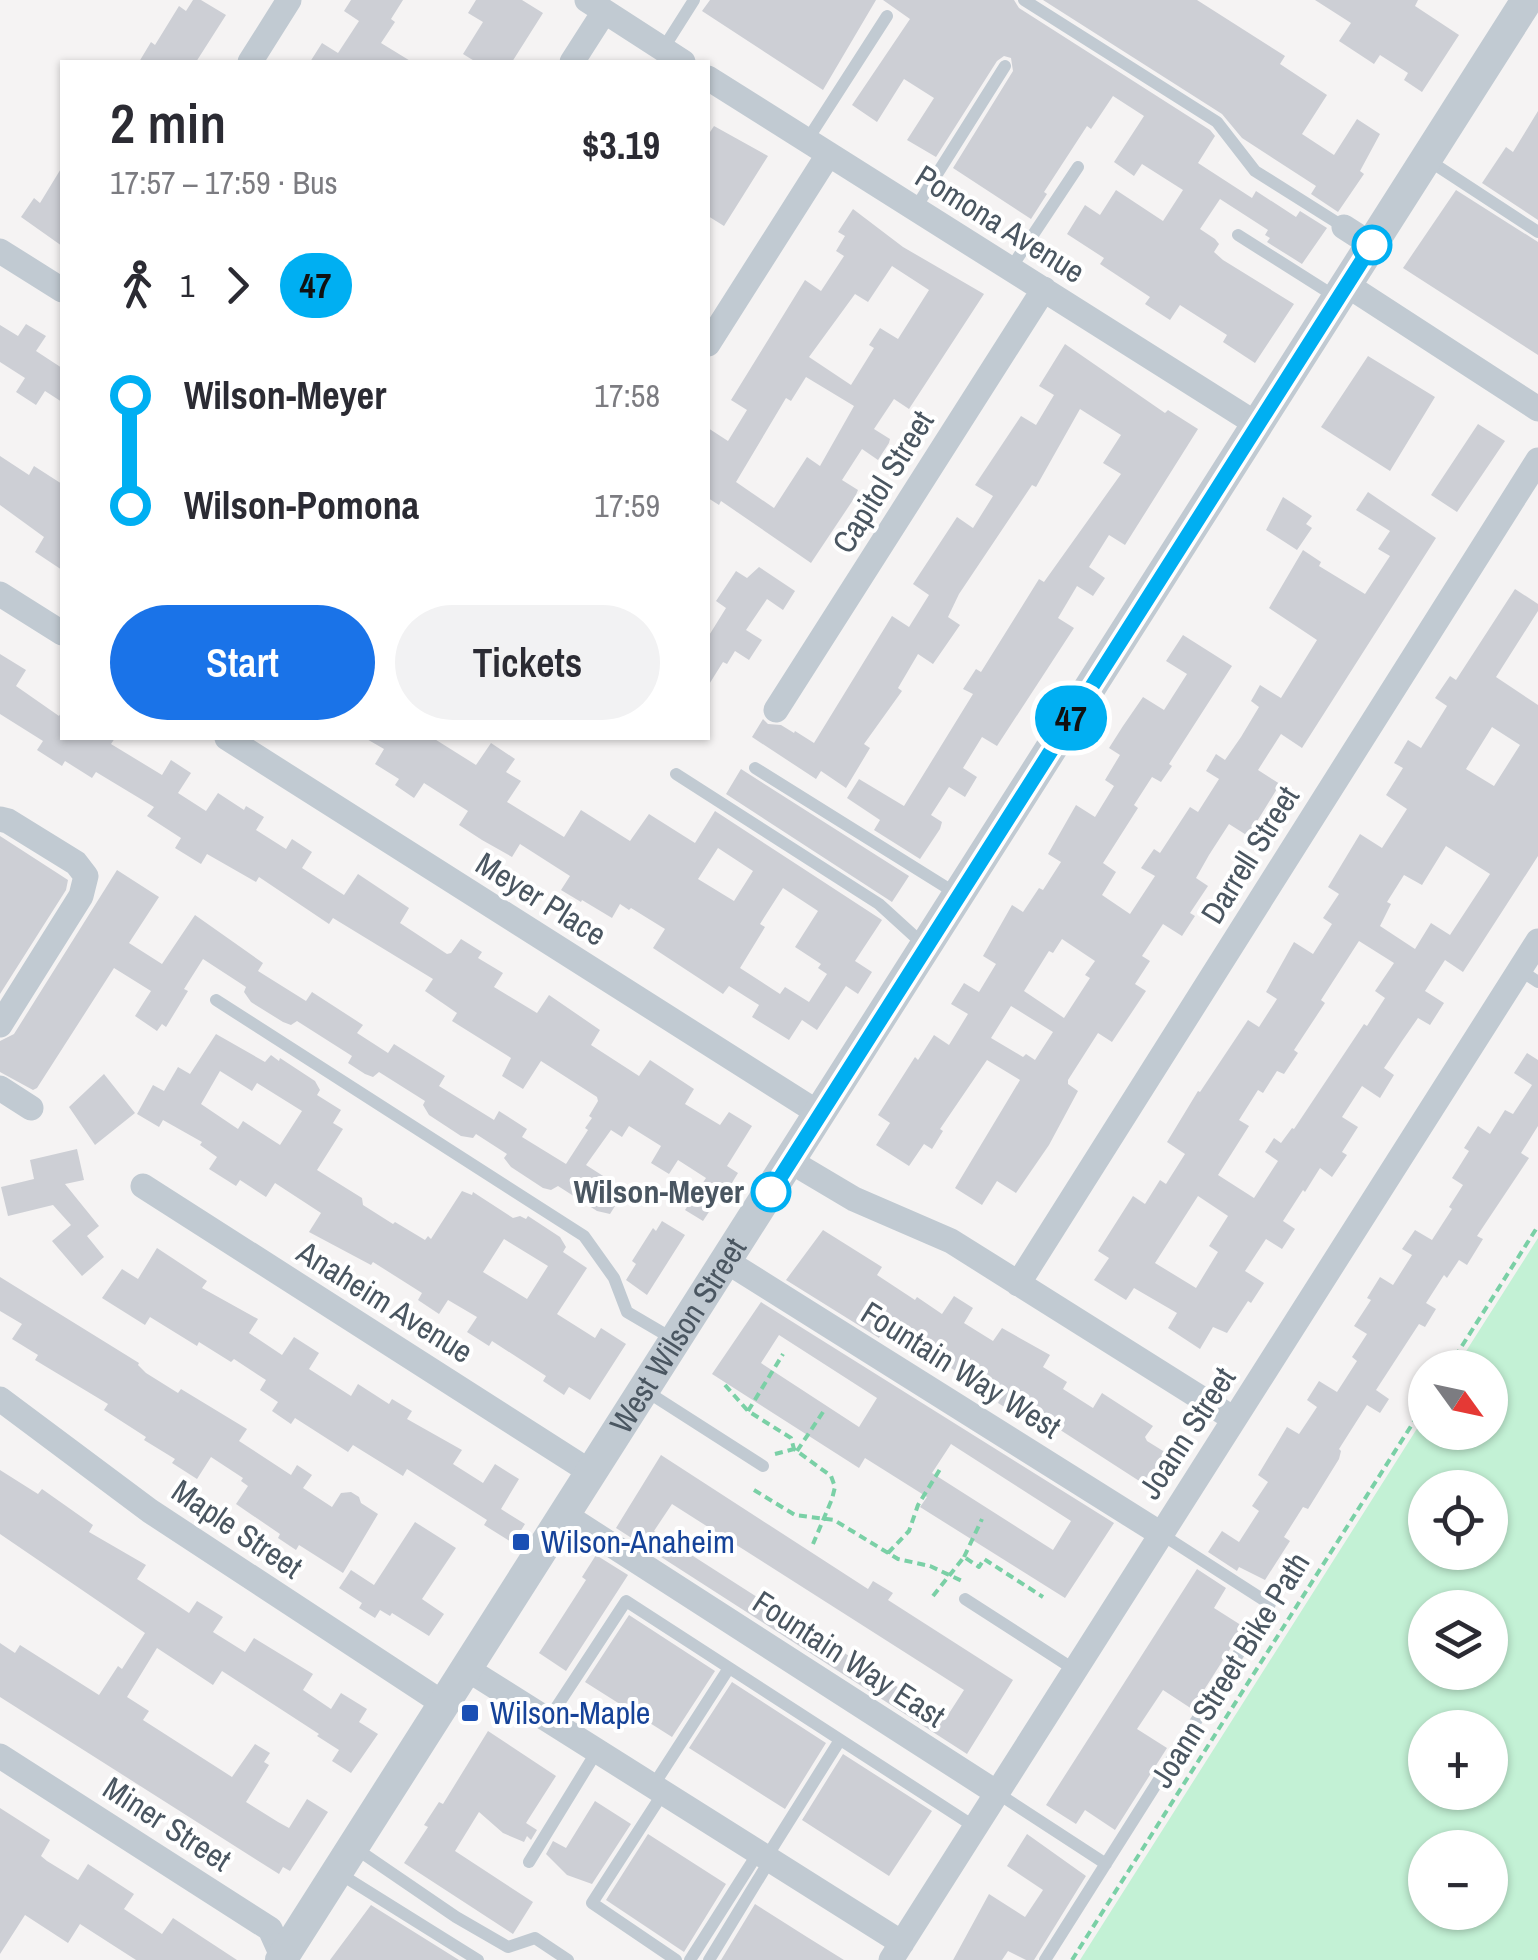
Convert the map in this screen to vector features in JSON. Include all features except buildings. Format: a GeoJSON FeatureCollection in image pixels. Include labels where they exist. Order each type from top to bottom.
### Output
{"type":"FeatureCollection","features":[{"type":"Feature","properties":{"kind":"street"},"geometry":{"type":"LineString","coordinates":[[251,60],[289,0]]}},
{"type":"Feature","properties":{"kind":"street","name":"West Wilson Street"},"geometry":{"type":"LineString","coordinates":[[282,1959],[1372,245],[1516,4]]}},
{"type":"Feature","properties":{"kind":"street"},"geometry":{"type":"LineString","coordinates":[[573,60],[595,6],[673,56]]}},
{"type":"Feature","properties":{"kind":"street","name":"Pomona Avenue"},"geometry":{"type":"LineString","coordinates":[[710,79],[1258,425]]}},
{"type":"Feature","properties":{"kind":"street"},"geometry":{"type":"LineString","coordinates":[[710,340],[817,148]]}},
{"type":"Feature","properties":{"kind":"street"},"geometry":{"type":"LineString","coordinates":[[1344,227],[1372,245]]}},
{"type":"Feature","properties":{"kind":"street"},"geometry":{"type":"LineString","coordinates":[[0,252],[60,289]]}},
{"type":"Feature","properties":{"kind":"street","name":"Capitol Street"},"geometry":{"type":"LineString","coordinates":[[776,710],[1044,288]]}},
{"type":"Feature","properties":{"kind":"street"},"geometry":{"type":"LineString","coordinates":[[1342,292],[1538,409]]}},
{"type":"Feature","properties":{"kind":"street","name":"Darrell Street"},"geometry":{"type":"LineString","coordinates":[[1018,1284],[1538,460]]}},
{"type":"Feature","properties":{"kind":"street"},"geometry":{"type":"LineString","coordinates":[[0,594],[60,632]]}},
{"type":"Feature","properties":{"kind":"street","name":"Meyer Place"},"geometry":{"type":"LineString","coordinates":[[230,740],[820,1114]]}},
{"type":"Feature","properties":{"kind":"street"},"geometry":{"type":"LineString","coordinates":[[0,819],[8,820],[76,863],[86,876],[81,896],[0,1025]]}},
{"type":"Feature","properties":{"kind":"street","name":"Joann Street"},"geometry":{"type":"LineString","coordinates":[[896,1952],[1234,1420],[1529,976],[1538,942]]}},
{"type":"Feature","properties":{"kind":"street"},"geometry":{"type":"LineString","coordinates":[[0,1088],[31,1108]]}},
{"type":"Feature","properties":{"kind":"street"},"geometry":{"type":"LineString","coordinates":[[790,1161],[854,1199],[951,1241],[1234,1420]]}},
{"type":"Feature","properties":{"kind":"street","name":"Anaheim Avenue"},"geometry":{"type":"LineString","coordinates":[[142,1186],[592,1472]]}},
{"type":"Feature","properties":{"kind":"street","name":"Fountain Way West"},"geometry":{"type":"LineString","coordinates":[[726,1261],[1161,1534]]}},
{"type":"Feature","properties":{"kind":"street","name":"Maple Street"},"geometry":{"type":"LineString","coordinates":[[0,1399],[150,1512],[444,1704]]}},
{"type":"Feature","properties":{"kind":"street","name":"Fountain Way East"},"geometry":{"type":"LineString","coordinates":[[565,1515],[997,1793]]}},
{"type":"Feature","properties":{"kind":"street"},"geometry":{"type":"LineString","coordinates":[[466,1668],[765,1857],[896,1952]]}},
{"type":"Feature","properties":{"kind":"street","name":"Miner Street"},"geometry":{"type":"LineString","coordinates":[[0,1756],[270,1929],[282,1959]]}},
{"type":"Feature","properties":{"kind":"lane"},"geometry":{"type":"LineString","coordinates":[[673,56],[694,0]]}},
{"type":"Feature","properties":{"kind":"lane"},"geometry":{"type":"LineString","coordinates":[[1024,0],[1217,122],[1255,171],[1344,227]]}},
{"type":"Feature","properties":{"kind":"lane"},"geometry":{"type":"LineString","coordinates":[[817,148],[887,16]]}},
{"type":"Feature","properties":{"kind":"lane"},"geometry":{"type":"LineString","coordinates":[[916,208],[1005,66]]}},
{"type":"Feature","properties":{"kind":"lane"},"geometry":{"type":"LineString","coordinates":[[1426,159],[1538,232]]}},
{"type":"Feature","properties":{"kind":"lane"},"geometry":{"type":"LineString","coordinates":[[1011,268],[1078,167]]}},
{"type":"Feature","properties":{"kind":"lane"},"geometry":{"type":"LineString","coordinates":[[1238,235],[1342,292]]}},
{"type":"Feature","properties":{"kind":"lane"},"geometry":{"type":"LineString","coordinates":[[755,768],[959,895]]}},
{"type":"Feature","properties":{"kind":"lane"},"geometry":{"type":"LineString","coordinates":[[676,774],[879,904],[926,947]]}},
{"type":"Feature","properties":{"kind":"lane"},"geometry":{"type":"LineString","coordinates":[[216,1000],[584,1236],[614,1278],[627,1312],[676,1340]]}},
{"type":"Feature","properties":{"kind":"lane"},"geometry":{"type":"LineString","coordinates":[[644,1390],[763,1466]]}},
{"type":"Feature","properties":{"kind":"lane"},"geometry":{"type":"LineString","coordinates":[[1045,1960],[1270,1604],[1161,1534]]}},
{"type":"Feature","properties":{"kind":"lane"},"geometry":{"type":"LineString","coordinates":[[966,1598],[1075,1670]]}},
{"type":"Feature","properties":{"kind":"lane"},"geometry":{"type":"LineString","coordinates":[[548,1720],[626,1601],[975,1827]]}},
{"type":"Feature","properties":{"kind":"lane"},"geometry":{"type":"LineString","coordinates":[[676,1960],[592,1903],[729,1668]]}},
{"type":"Feature","properties":{"kind":"lane"},"geometry":{"type":"LineString","coordinates":[[690,1960],[765,1857],[840,1740]]}},
{"type":"Feature","properties":{"kind":"lane"},"geometry":{"type":"LineString","coordinates":[[529,1862],[597,1751]]}},
{"type":"Feature","properties":{"kind":"lane"},"geometry":{"type":"LineString","coordinates":[[997,1793],[1106,1864]]}},
{"type":"Feature","properties":{"kind":"lane"},"geometry":{"type":"LineString","coordinates":[[709,1960],[765,1857]]}},
{"type":"Feature","properties":{"kind":"lane"},"geometry":{"type":"LineString","coordinates":[[345,1859],[478,1960]]}},
{"type":"Feature","properties":{"kind":"lane"},"geometry":{"type":"LineString","coordinates":[[345,1859],[508,1947],[535,1938],[568,1960]]}},
{"type":"Feature","properties":{"kind":"path"},"geometry":{"type":"LineString","coordinates":[[1459,1350],[1538,1226]]}},
{"type":"Feature","properties":{"kind":"path"},"geometry":{"type":"LineString","coordinates":[[748,1411],[783,1354]]}},
{"type":"Feature","properties":{"kind":"path"},"geometry":{"type":"LineString","coordinates":[[725,1385],[748,1411],[790,1438],[796,1450],[831,1476],[835,1488],[812,1544]]}},
{"type":"Feature","properties":{"kind":"path"},"geometry":{"type":"LineString","coordinates":[[740,1404],[755,1396]]}},
{"type":"Feature","properties":{"kind":"path"},"geometry":{"type":"LineString","coordinates":[[776,1454],[796,1450],[823,1412]]}},
{"type":"Feature","properties":{"kind":"path","name":"Joann Street Bike Path"},"geometry":{"type":"LineString","coordinates":[[1072,1960],[1408,1431]]}},
{"type":"Feature","properties":{"kind":"path"},"geometry":{"type":"LineString","coordinates":[[888,1552],[909,1531],[918,1505],[942,1466]]}},
{"type":"Feature","properties":{"kind":"path"},"geometry":{"type":"LineString","coordinates":[[754,1490],[795,1515],[834,1520],[913,1564],[930,1566],[971,1584]]}},
{"type":"Feature","properties":{"kind":"path"},"geometry":{"type":"LineString","coordinates":[[933,1596],[964,1557],[982,1520]]}},
{"type":"Feature","properties":{"kind":"path"},"geometry":{"type":"LineString","coordinates":[[964,1557],[979,1567],[984,1559],[1043,1597]]}},
{"type":"Feature","properties":{"kind":"green space"},"geometry":{"type":"Polygon","coordinates":[[[1538,1238],[1538,1960],[1080,1960],[1408,1443],[1408,1450],[1508,1450],[1508,1350],[1467,1350],[1538,1238]]]}},
{"type":"Feature","properties":{"kind":"bus line","name":"47"},"geometry":{"type":"LineString","coordinates":[[771,1192],[1372,245]]}},
{"type":"Feature","properties":{"kind":"place","name":"Wilson-Meyer"},"geometry":{"type":"Point","coordinates":[771,1192]}},
{"type":"Feature","properties":{"kind":"place","name":"Wilson-Anaheim"},"geometry":{"type":"Point","coordinates":[521,1542]}},
{"type":"Feature","properties":{"kind":"place","name":"Wilson-Maple"},"geometry":{"type":"Point","coordinates":[470,1713]}}]}
